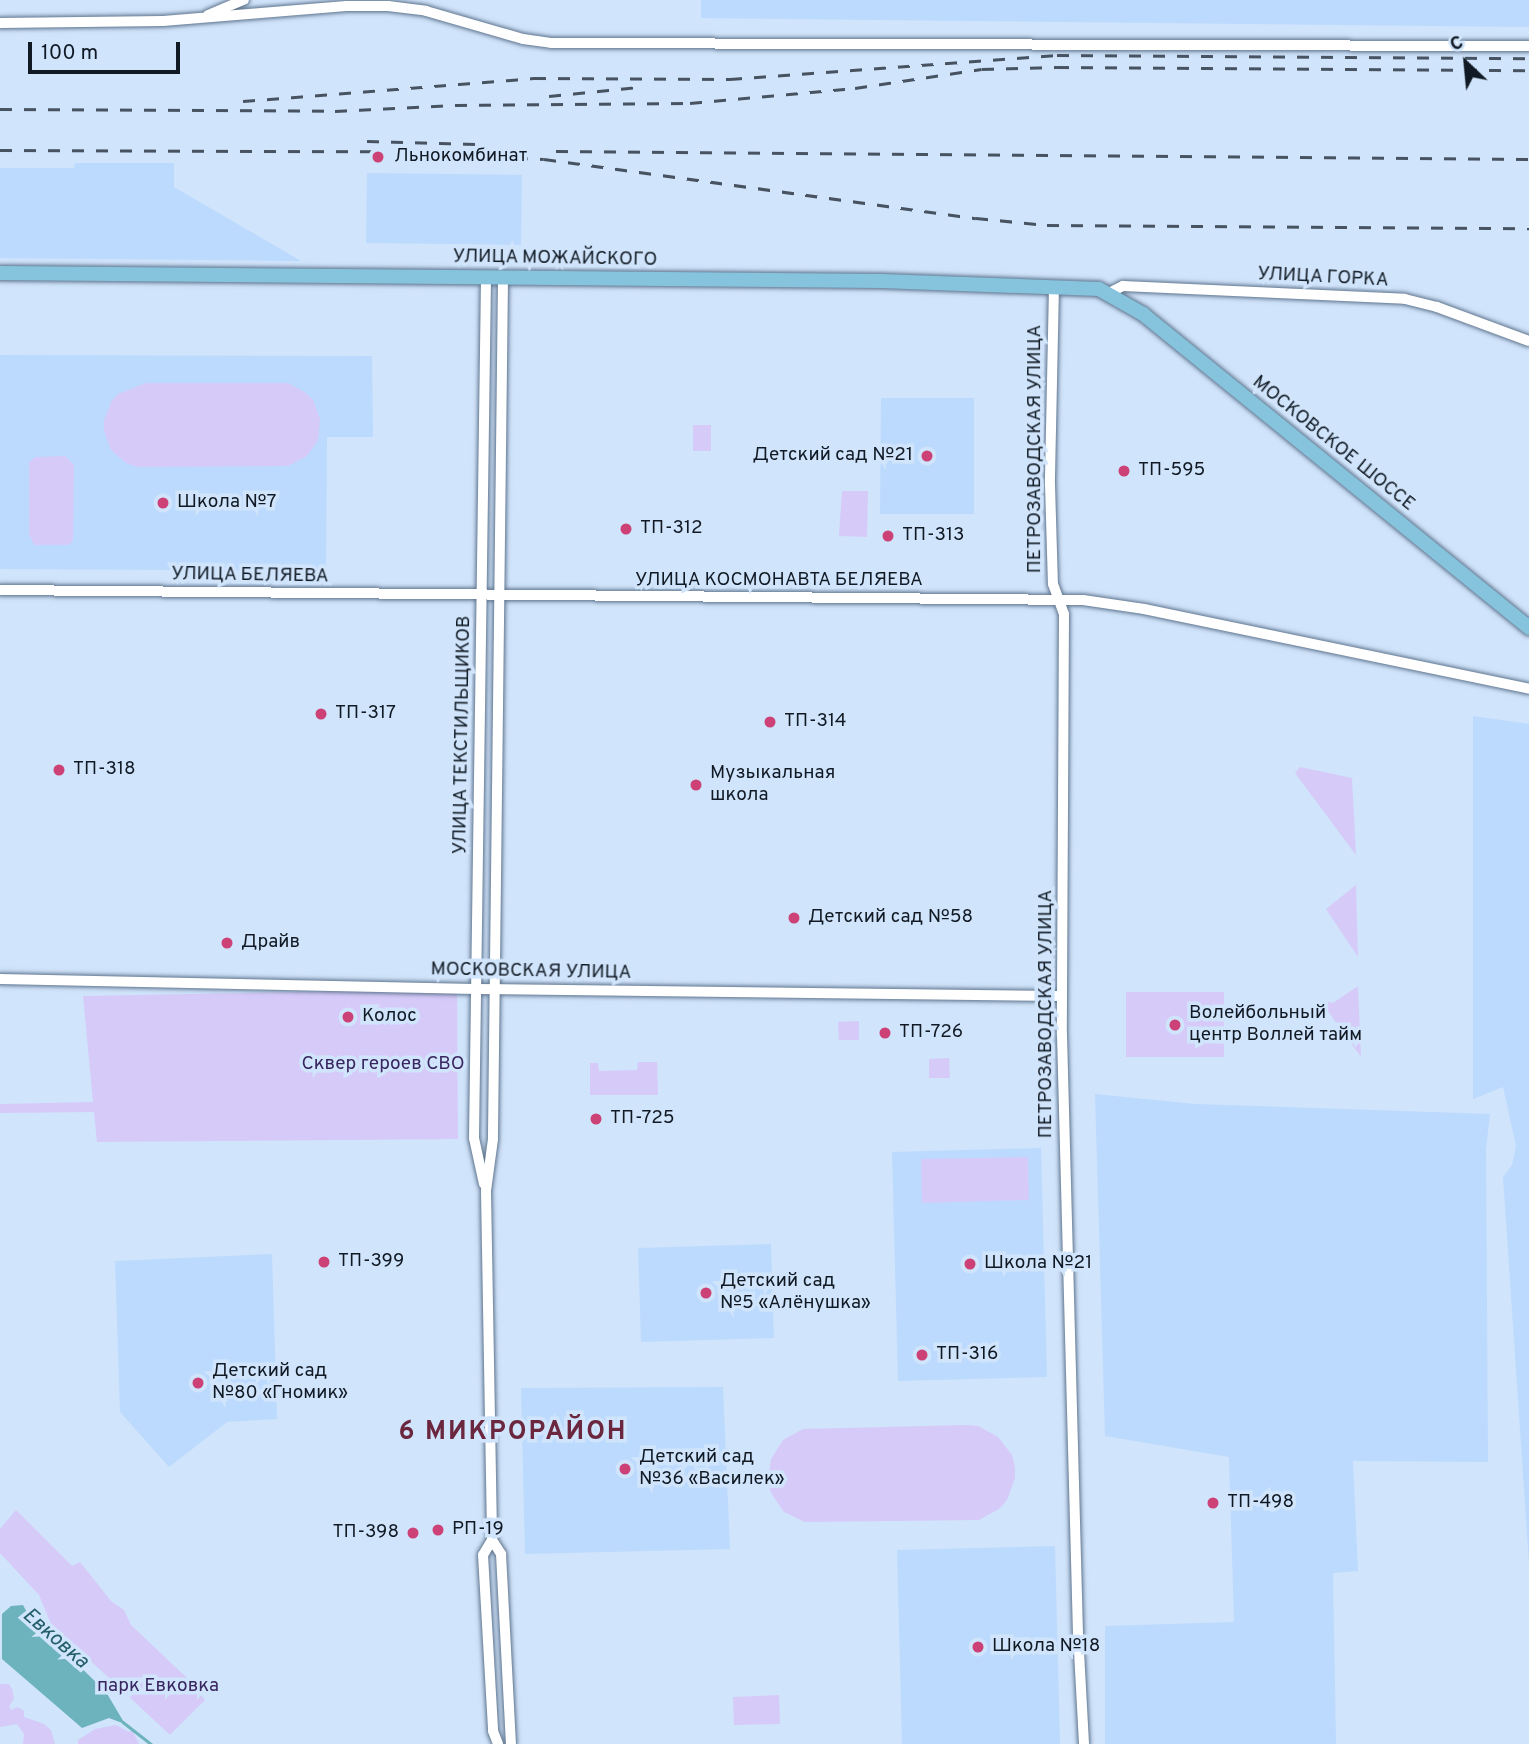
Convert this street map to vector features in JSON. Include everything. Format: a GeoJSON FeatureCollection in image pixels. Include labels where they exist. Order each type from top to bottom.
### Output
{"type":"FeatureCollection","features":[{"type":"Feature","properties":{"kind":"main road","name":"УЛИЦА МОЖАЙСКОГО"},"geometry":{"type":"LineString","coordinates":[[0,272],[881,281],[1087,287],[1109,293]]}},
{"type":"Feature","properties":{"kind":"main road","name":"МОСКОВСКОЕ ШОССЕ"},"geometry":{"type":"LineString","coordinates":[[1109,293],[1143,314],[1529,628]]}},
{"type":"Feature","properties":{"kind":"street"},"geometry":{"type":"LineString","coordinates":[[196,20],[244,0],[249,15]]}},
{"type":"Feature","properties":{"kind":"street"},"geometry":{"type":"LineString","coordinates":[[0,23],[196,20],[346,6],[388,6],[426,11],[523,39],[551,43],[1529,47]]}},
{"type":"Feature","properties":{"kind":"street","name":"УЛИЦА ТЕКСТИЛЬЩИКОВ"},"geometry":{"type":"LineString","coordinates":[[486,278],[484,596],[474,1139],[486,1191]]}},
{"type":"Feature","properties":{"kind":"street","name":"УЛИЦА ТЕКСТИЛЬЩИКОВ"},"geometry":{"type":"LineString","coordinates":[[503,279],[494,1139],[486,1191],[492,1540],[501,1554],[510,1744]]}},
{"type":"Feature","properties":{"kind":"street","name":"ПЕТРОЗАВОДСКАЯ УЛИЦА"},"geometry":{"type":"LineString","coordinates":[[1054,286],[1050,485],[1053,584],[1064,614],[1065,630],[1062,996],[1078,1633],[1084,1744]]}},
{"type":"Feature","properties":{"kind":"street","name":"УЛИЦА ГОРКА"},"geometry":{"type":"LineString","coordinates":[[1109,293],[1123,286],[1405,299],[1437,307],[1529,341]]}},
{"type":"Feature","properties":{"kind":"street","name":"УЛИЦА БЕЛЯЕВА"},"geometry":{"type":"LineString","coordinates":[[0,590],[500,596]]}},
{"type":"Feature","properties":{"kind":"street","name":"УЛИЦА КОСМОНАВТА БЕЛЯЕВА"},"geometry":{"type":"LineString","coordinates":[[500,596],[1058,599]]}},
{"type":"Feature","properties":{"kind":"street"},"geometry":{"type":"LineString","coordinates":[[1058,599],[1144,609],[1528,686]]}},
{"type":"Feature","properties":{"kind":"street","name":"МОСКОВСКАЯ УЛИЦА"},"geometry":{"type":"LineString","coordinates":[[0,979],[475,989],[1062,996]]}},
{"type":"Feature","properties":{"kind":"street"},"geometry":{"type":"LineString","coordinates":[[474,1139],[494,1139]]}},
{"type":"Feature","properties":{"kind":"street","name":"УЛИЦА ТЕКСТИЛЬЩИКОВ"},"geometry":{"type":"LineString","coordinates":[[492,1540],[483,1555],[493,1731],[499,1744]]}},
{"type":"Feature","properties":{"kind":"shaded area"},"geometry":{"type":"Polygon","coordinates":[[[701,0],[1529,0],[1529,27],[701,18],[701,0]]]}},
{"type":"Feature","properties":{"kind":"shaded area"},"geometry":{"type":"Polygon","coordinates":[[[75,163],[174,163],[174,187],[301,261],[0,258],[0,168],[74,168],[75,163]]]}},
{"type":"Feature","properties":{"kind":"shaded area"},"geometry":{"type":"Polygon","coordinates":[[[367,173],[522,175],[521,245],[366,243],[367,173]]]}},
{"type":"Feature","properties":{"kind":"shaded area","name":"Школа №7"},"geometry":{"type":"Polygon","coordinates":[[[0,355],[372,356],[373,437],[327,437],[326,571],[0,569],[0,355]]]}},
{"type":"Feature","properties":{"kind":"shaded area","name":"Детский сад №21"},"geometry":{"type":"Polygon","coordinates":[[[881,398],[974,398],[974,514],[880,514],[881,398]]]}},
{"type":"Feature","properties":{"kind":"shaded area"},"geometry":{"type":"Polygon","coordinates":[[[1473,716],[1529,724],[1529,1564],[1503,1177],[1512,1165],[1516,1146],[1503,1087],[1473,1099],[1473,716]]]}},
{"type":"Feature","properties":{"kind":"shaded area"},"geometry":{"type":"Polygon","coordinates":[[[1095,1094],[1195,1104],[1490,1114],[1486,1149],[1488,1462],[1353,1461],[1358,1571],[1333,1573],[1336,1744],[1105,1744],[1105,1626],[1234,1622],[1229,1457],[1105,1436],[1095,1094]]]}},
{"type":"Feature","properties":{"kind":"shaded area","name":"Школа №21"},"geometry":{"type":"Polygon","coordinates":[[[1041,1148],[1047,1377],[898,1381],[892,1152],[1041,1148]]]}},
{"type":"Feature","properties":{"kind":"shaded area","name":"Детский сад №5 «Алёнушка»"},"geometry":{"type":"Polygon","coordinates":[[[771,1244],[774,1338],[641,1342],[638,1248],[771,1244]]]}},
{"type":"Feature","properties":{"kind":"shaded area","name":"Детский сад №80 «Гномик»"},"geometry":{"type":"Polygon","coordinates":[[[272,1254],[277,1419],[227,1422],[169,1467],[120,1412],[115,1261],[272,1254]]]}},
{"type":"Feature","properties":{"kind":"shaded area","name":"Детский сад №36 «Василек»"},"geometry":{"type":"Polygon","coordinates":[[[723,1387],[730,1549],[525,1554],[521,1388],[723,1387]]]}},
{"type":"Feature","properties":{"kind":"shaded area","name":"Школа №18"},"geometry":{"type":"Polygon","coordinates":[[[1055,1546],[1060,1744],[902,1744],[897,1550],[1055,1546]]]}},
{"type":"Feature","properties":{"kind":"shaded area"},"geometry":{"type":"Polygon","coordinates":[[[23,1605],[30,1618],[106,1692],[125,1724],[109,1718],[82,1728],[2,1659],[2,1614],[11,1606],[23,1605]]]}},
{"type":"Feature","properties":{"kind":"green space"},"geometry":{"type":"Polygon","coordinates":[[[146,383],[288,383],[313,400],[320,419],[318,440],[307,456],[288,466],[136,467],[126,463],[111,450],[104,431],[104,421],[111,402],[118,394],[146,383]]]}},
{"type":"Feature","properties":{"kind":"green space"},"geometry":{"type":"Polygon","coordinates":[[[693,425],[711,425],[711,451],[693,451],[693,425]]]}},
{"type":"Feature","properties":{"kind":"green space"},"geometry":{"type":"Polygon","coordinates":[[[65,456],[74,465],[73,541],[68,545],[34,545],[29,534],[29,462],[36,457],[65,456]]]}},
{"type":"Feature","properties":{"kind":"green space"},"geometry":{"type":"Polygon","coordinates":[[[842,491],[868,491],[867,537],[839,536],[842,491]]]}},
{"type":"Feature","properties":{"kind":"green space"},"geometry":{"type":"Polygon","coordinates":[[[1300,767],[1352,778],[1356,855],[1295,773],[1300,767]]]}},
{"type":"Feature","properties":{"kind":"green space"},"geometry":{"type":"Polygon","coordinates":[[[1356,885],[1358,957],[1326,909],[1356,885]]]}},
{"type":"Feature","properties":{"kind":"green space"},"geometry":{"type":"Polygon","coordinates":[[[1358,986],[1361,1057],[1322,1003],[1333,1003],[1358,986]]]}},
{"type":"Feature","properties":{"kind":"green space","name":"Сквер героев СВО"},"geometry":{"type":"Polygon","coordinates":[[[457,989],[458,1139],[97,1142],[94,1112],[0,1113],[0,1104],[93,1102],[83,996],[457,989]]]}},
{"type":"Feature","properties":{"kind":"green space","name":"Волейбольный центр Воллей тайм"},"geometry":{"type":"Polygon","coordinates":[[[1126,992],[1224,992],[1224,1057],[1126,1057],[1126,992]]]}},
{"type":"Feature","properties":{"kind":"green space"},"geometry":{"type":"Polygon","coordinates":[[[859,1021],[859,1040],[839,1040],[838,1022],[859,1021]]]}},
{"type":"Feature","properties":{"kind":"green space"},"geometry":{"type":"Polygon","coordinates":[[[949,1058],[950,1078],[929,1078],[929,1059],[949,1058]]]}},
{"type":"Feature","properties":{"kind":"green space"},"geometry":{"type":"Polygon","coordinates":[[[638,1062],[657,1062],[658,1095],[590,1095],[590,1063],[598,1063],[599,1071],[637,1070],[638,1062]]]}},
{"type":"Feature","properties":{"kind":"green space"},"geometry":{"type":"Polygon","coordinates":[[[1028,1157],[1029,1200],[922,1203],[921,1159],[1028,1157]]]}},
{"type":"Feature","properties":{"kind":"green space"},"geometry":{"type":"Polygon","coordinates":[[[978,1426],[998,1437],[1012,1455],[1015,1467],[1015,1478],[1007,1500],[999,1509],[979,1520],[805,1522],[784,1512],[771,1493],[768,1482],[771,1459],[783,1440],[803,1429],[978,1426]]]}},
{"type":"Feature","properties":{"kind":"green space","name":"парк Евковка"},"geometry":{"type":"Polygon","coordinates":[[[16,1510],[72,1566],[80,1562],[111,1601],[124,1610],[131,1625],[187,1678],[205,1700],[170,1735],[51,1624],[39,1595],[0,1553],[0,1529],[16,1510]]]}},
{"type":"Feature","properties":{"kind":"green space"},"geometry":{"type":"Polygon","coordinates":[[[0,1684],[9,1684],[12,1689],[14,1698],[9,1707],[12,1710],[17,1707],[24,1711],[24,1717],[44,1724],[51,1730],[55,1744],[23,1744],[24,1734],[17,1724],[0,1727],[0,1684]]]}},
{"type":"Feature","properties":{"kind":"green space"},"geometry":{"type":"Polygon","coordinates":[[[779,1695],[780,1724],[734,1725],[733,1697],[779,1695]]]}},
{"type":"Feature","properties":{"kind":"green space"},"geometry":{"type":"Polygon","coordinates":[[[116,1725],[129,1732],[132,1730],[139,1744],[78,1744],[78,1740],[95,1729],[116,1725]]]}},
{"type":"Feature","properties":{"kind":"waterway","name":"Евковка"},"geometry":{"type":"LineString","coordinates":[[123,1722],[151,1744]]}},
{"type":"Feature","properties":{"kind":"railway"},"geometry":{"type":"LineString","coordinates":[[243,101],[534,78],[730,79],[1057,55],[1529,58]]}},
{"type":"Feature","properties":{"kind":"railway"},"geometry":{"type":"LineString","coordinates":[[0,109],[335,111],[455,105],[690,103],[855,88],[982,69],[1057,67],[1529,70]]}},
{"type":"Feature","properties":{"kind":"railway"},"geometry":{"type":"LineString","coordinates":[[549,96],[639,87]]}},
{"type":"Feature","properties":{"kind":"railway"},"geometry":{"type":"LineString","coordinates":[[367,141],[476,144]]}},
{"type":"Feature","properties":{"kind":"railway"},"geometry":{"type":"LineString","coordinates":[[0,150],[372,151],[544,159],[976,218],[1047,225],[1529,228]]}},
{"type":"Feature","properties":{"kind":"railway"},"geometry":{"type":"LineString","coordinates":[[556,151],[1529,159]]}},
{"type":"Feature","properties":{"kind":"place","name":"Льнокомбинат"},"geometry":{"type":"Point","coordinates":[378,157]}},
{"type":"Feature","properties":{"kind":"place","name":"Детский сад №21"},"geometry":{"type":"Point","coordinates":[927,456]}},
{"type":"Feature","properties":{"kind":"place","name":"ТП-595"},"geometry":{"type":"Point","coordinates":[1124,471]}},
{"type":"Feature","properties":{"kind":"place","name":"Школа №7"},"geometry":{"type":"Point","coordinates":[163,503]}},
{"type":"Feature","properties":{"kind":"place","name":"ТП-312"},"geometry":{"type":"Point","coordinates":[626,529]}},
{"type":"Feature","properties":{"kind":"place","name":"ТП-313"},"geometry":{"type":"Point","coordinates":[888,536]}},
{"type":"Feature","properties":{"kind":"place","name":"ТП-317"},"geometry":{"type":"Point","coordinates":[321,714]}},
{"type":"Feature","properties":{"kind":"place","name":"ТП-314"},"geometry":{"type":"Point","coordinates":[770,722]}},
{"type":"Feature","properties":{"kind":"place","name":"ТП-318"},"geometry":{"type":"Point","coordinates":[59,770]}},
{"type":"Feature","properties":{"kind":"place","name":"Музыкальная школа"},"geometry":{"type":"Point","coordinates":[696,785]}},
{"type":"Feature","properties":{"kind":"place","name":"Детский сад №58"},"geometry":{"type":"Point","coordinates":[794,918]}},
{"type":"Feature","properties":{"kind":"place","name":"Драйв"},"geometry":{"type":"Point","coordinates":[227,943]}},
{"type":"Feature","properties":{"kind":"place","name":"Колос"},"geometry":{"type":"Point","coordinates":[348,1017]}},
{"type":"Feature","properties":{"kind":"place","name":"Волейбольный центр Воллей тайм"},"geometry":{"type":"Point","coordinates":[1175,1025]}},
{"type":"Feature","properties":{"kind":"place","name":"ТП-726"},"geometry":{"type":"Point","coordinates":[885,1033]}},
{"type":"Feature","properties":{"kind":"place","name":"ТП-725"},"geometry":{"type":"Point","coordinates":[596,1119]}},
{"type":"Feature","properties":{"kind":"place","name":"ТП-399"},"geometry":{"type":"Point","coordinates":[324,1262]}},
{"type":"Feature","properties":{"kind":"place","name":"Школа №21"},"geometry":{"type":"Point","coordinates":[970,1264]}},
{"type":"Feature","properties":{"kind":"place","name":"Детский сад №5 «Алёнушка»"},"geometry":{"type":"Point","coordinates":[706,1293]}},
{"type":"Feature","properties":{"kind":"place","name":"ТП-316"},"geometry":{"type":"Point","coordinates":[922,1355]}},
{"type":"Feature","properties":{"kind":"place","name":"Детский сад №80 «Гномик»"},"geometry":{"type":"Point","coordinates":[198,1383]}},
{"type":"Feature","properties":{"kind":"place","name":"Детский сад №36 «Василек»"},"geometry":{"type":"Point","coordinates":[625,1469]}},
{"type":"Feature","properties":{"kind":"place","name":"ТП-498"},"geometry":{"type":"Point","coordinates":[1213,1503]}},
{"type":"Feature","properties":{"kind":"place","name":"РП-19"},"geometry":{"type":"Point","coordinates":[438,1530]}},
{"type":"Feature","properties":{"kind":"place","name":"ТП-398"},"geometry":{"type":"Point","coordinates":[413,1533]}},
{"type":"Feature","properties":{"kind":"place","name":"Школа №18"},"geometry":{"type":"Point","coordinates":[978,1647]}},
{"type":"Feature","properties":{"kind":"district","name":"6 МИКРОРАЙОН"},"geometry":{"type":"Point","coordinates":[513,1433]}}]}
